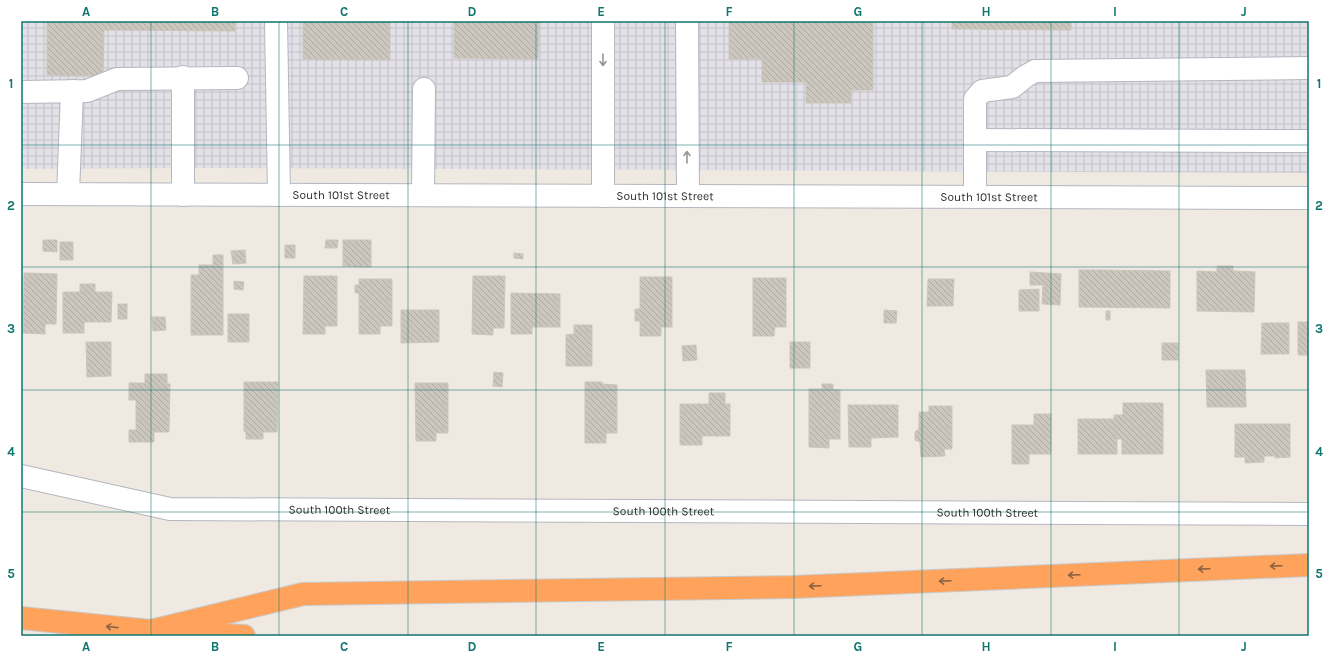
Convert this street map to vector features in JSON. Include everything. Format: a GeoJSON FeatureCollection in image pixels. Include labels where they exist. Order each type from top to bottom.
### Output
{"type":"FeatureCollection","features":[{"type":"Feature","properties":{"kind":"highway"},"geometry":{"type":"LineString","coordinates":[[151,631],[303,594],[793,587],[1309,565]]}},
{"type":"Feature","properties":{"kind":"highway"},"geometry":{"type":"LineString","coordinates":[[21,618],[151,631],[244,636]]}},
{"type":"Feature","properties":{"kind":"street"},"geometry":{"type":"LineString","coordinates":[[276,21],[278,195]]}},
{"type":"Feature","properties":{"kind":"street"},"geometry":{"type":"LineString","coordinates":[[603,21],[603,196]]}},
{"type":"Feature","properties":{"kind":"street"},"geometry":{"type":"LineString","coordinates":[[687,21],[688,196]]}},
{"type":"Feature","properties":{"kind":"street"},"geometry":{"type":"LineString","coordinates":[[975,197],[975,99],[982,91],[1012,87],[1035,71],[1309,68]]}},
{"type":"Feature","properties":{"kind":"street"},"geometry":{"type":"LineString","coordinates":[[182,77],[183,195]]}},
{"type":"Feature","properties":{"kind":"street"},"geometry":{"type":"LineString","coordinates":[[21,92],[87,92],[117,79],[182,77],[237,78]]}},
{"type":"Feature","properties":{"kind":"street"},"geometry":{"type":"LineString","coordinates":[[423,194],[424,89]]}},
{"type":"Feature","properties":{"kind":"street"},"geometry":{"type":"LineString","coordinates":[[68,194],[72,92]]}},
{"type":"Feature","properties":{"kind":"street"},"geometry":{"type":"LineString","coordinates":[[975,140],[1309,141]]}},
{"type":"Feature","properties":{"kind":"street","name":"South 101st Street"},"geometry":{"type":"LineString","coordinates":[[21,194],[423,194],[1309,198]]}},
{"type":"Feature","properties":{"kind":"street","name":"South 100th Street"},"geometry":{"type":"LineString","coordinates":[[21,476],[170,508],[1309,514]]}},
{"type":"Feature","properties":{"kind":"shaded area"},"geometry":{"type":"Polygon","coordinates":[[[21,21],[1309,21],[1309,173],[207,168],[21,169],[21,21]]]}},
{"type":"Feature","properties":{"kind":"building"},"geometry":{"type":"Polygon","coordinates":[[[47,21],[235,21],[235,31],[104,30],[103,76],[47,75],[47,21]]]}},
{"type":"Feature","properties":{"kind":"building"},"geometry":{"type":"Polygon","coordinates":[[[303,21],[390,21],[390,60],[303,59],[303,21]]]}},
{"type":"Feature","properties":{"kind":"building"},"geometry":{"type":"Polygon","coordinates":[[[454,21],[539,21],[538,59],[454,58],[454,21]]]}},
{"type":"Feature","properties":{"kind":"building"},"geometry":{"type":"Polygon","coordinates":[[[729,21],[873,21],[873,90],[851,90],[851,103],[806,103],[806,82],[762,82],[762,59],[729,59],[729,21]]]}},
{"type":"Feature","properties":{"kind":"building"},"geometry":{"type":"Polygon","coordinates":[[[952,21],[1071,21],[1071,30],[952,29],[952,21]]]}},
{"type":"Feature","properties":{"kind":"building"},"geometry":{"type":"Polygon","coordinates":[[[43,240],[57,240],[57,252],[43,251],[43,240]]]}},
{"type":"Feature","properties":{"kind":"building"},"geometry":{"type":"Polygon","coordinates":[[[326,240],[338,240],[337,248],[325,248],[326,240]]]}},
{"type":"Feature","properties":{"kind":"building"},"geometry":{"type":"Polygon","coordinates":[[[343,240],[371,240],[371,267],[343,266],[343,240]]]}},
{"type":"Feature","properties":{"kind":"building"},"geometry":{"type":"Polygon","coordinates":[[[60,242],[73,242],[73,260],[60,260],[60,242]]]}},
{"type":"Feature","properties":{"kind":"building"},"geometry":{"type":"Polygon","coordinates":[[[285,245],[295,245],[295,258],[285,258],[285,245]]]}},
{"type":"Feature","properties":{"kind":"building"},"geometry":{"type":"Polygon","coordinates":[[[245,250],[246,263],[233,264],[231,251],[245,250]]]}},
{"type":"Feature","properties":{"kind":"building"},"geometry":{"type":"Polygon","coordinates":[[[514,253],[523,254],[523,259],[514,258],[514,253]]]}},
{"type":"Feature","properties":{"kind":"building"},"geometry":{"type":"Polygon","coordinates":[[[213,255],[223,255],[223,335],[191,335],[191,275],[199,275],[199,265],[213,265],[213,255]]]}},
{"type":"Feature","properties":{"kind":"building"},"geometry":{"type":"Polygon","coordinates":[[[1217,266],[1233,266],[1233,271],[1255,272],[1254,312],[1197,311],[1197,271],[1217,272],[1217,266]]]}},
{"type":"Feature","properties":{"kind":"building"},"geometry":{"type":"Polygon","coordinates":[[[1079,270],[1170,271],[1170,308],[1079,307],[1079,270]]]}},
{"type":"Feature","properties":{"kind":"building"},"geometry":{"type":"Polygon","coordinates":[[[1030,272],[1061,274],[1060,305],[1042,304],[1043,285],[1030,285],[1030,272]]]}},
{"type":"Feature","properties":{"kind":"building"},"geometry":{"type":"Polygon","coordinates":[[[24,273],[57,274],[56,324],[45,324],[45,334],[23,333],[24,273]]]}},
{"type":"Feature","properties":{"kind":"building"},"geometry":{"type":"Polygon","coordinates":[[[304,276],[337,276],[337,326],[325,326],[325,334],[303,334],[304,276]]]}},
{"type":"Feature","properties":{"kind":"building"},"geometry":{"type":"Polygon","coordinates":[[[473,276],[505,276],[504,328],[493,328],[493,335],[472,334],[473,276]]]}},
{"type":"Feature","properties":{"kind":"building"},"geometry":{"type":"Polygon","coordinates":[[[640,277],[672,277],[672,327],[661,327],[661,336],[640,336],[640,321],[635,321],[635,309],[640,309],[640,277]]]}},
{"type":"Feature","properties":{"kind":"building"},"geometry":{"type":"Polygon","coordinates":[[[753,278],[786,278],[786,327],[775,327],[774,336],[753,336],[753,278]]]}},
{"type":"Feature","properties":{"kind":"building"},"geometry":{"type":"Polygon","coordinates":[[[359,279],[392,279],[392,326],[380,326],[380,334],[359,334],[359,293],[355,293],[355,285],[359,285],[359,279]]]}},
{"type":"Feature","properties":{"kind":"building"},"geometry":{"type":"Polygon","coordinates":[[[928,279],[954,279],[953,306],[927,306],[928,279]]]}},
{"type":"Feature","properties":{"kind":"building"},"geometry":{"type":"Polygon","coordinates":[[[234,281],[244,282],[243,290],[234,289],[234,281]]]}},
{"type":"Feature","properties":{"kind":"building"},"geometry":{"type":"Polygon","coordinates":[[[80,284],[95,284],[95,292],[112,292],[111,322],[84,322],[84,333],[63,333],[63,292],[80,292],[80,284]]]}},
{"type":"Feature","properties":{"kind":"building"},"geometry":{"type":"Polygon","coordinates":[[[1039,289],[1039,311],[1019,311],[1019,290],[1039,289]]]}},
{"type":"Feature","properties":{"kind":"building"},"geometry":{"type":"Polygon","coordinates":[[[511,293],[560,294],[560,327],[532,327],[532,334],[511,334],[511,293]]]}},
{"type":"Feature","properties":{"kind":"building"},"geometry":{"type":"Polygon","coordinates":[[[118,304],[127,304],[127,319],[118,319],[118,304]]]}},
{"type":"Feature","properties":{"kind":"building"},"geometry":{"type":"Polygon","coordinates":[[[401,310],[439,310],[439,342],[401,343],[401,310]]]}},
{"type":"Feature","properties":{"kind":"building"},"geometry":{"type":"Polygon","coordinates":[[[884,310],[897,311],[896,323],[884,323],[884,310]]]}},
{"type":"Feature","properties":{"kind":"building"},"geometry":{"type":"Polygon","coordinates":[[[1106,311],[1110,311],[1110,320],[1106,320],[1106,311]]]}},
{"type":"Feature","properties":{"kind":"building"},"geometry":{"type":"Polygon","coordinates":[[[228,314],[249,314],[249,342],[228,342],[228,314]]]}},
{"type":"Feature","properties":{"kind":"building"},"geometry":{"type":"Polygon","coordinates":[[[152,317],[165,317],[166,330],[153,331],[152,317]]]}},
{"type":"Feature","properties":{"kind":"building"},"geometry":{"type":"Polygon","coordinates":[[[1298,322],[1309,322],[1309,355],[1298,355],[1298,322]]]}},
{"type":"Feature","properties":{"kind":"building"},"geometry":{"type":"Polygon","coordinates":[[[1262,323],[1289,323],[1289,354],[1261,354],[1262,323]]]}},
{"type":"Feature","properties":{"kind":"building"},"geometry":{"type":"Polygon","coordinates":[[[574,325],[592,325],[592,366],[566,366],[566,335],[574,334],[574,325]]]}},
{"type":"Feature","properties":{"kind":"building"},"geometry":{"type":"Polygon","coordinates":[[[86,342],[111,342],[111,376],[87,377],[86,342]]]}},
{"type":"Feature","properties":{"kind":"building"},"geometry":{"type":"Polygon","coordinates":[[[790,342],[810,342],[810,368],[790,368],[790,342]]]}},
{"type":"Feature","properties":{"kind":"building"},"geometry":{"type":"Polygon","coordinates":[[[1162,343],[1178,343],[1178,360],[1162,360],[1162,343]]]}},
{"type":"Feature","properties":{"kind":"building"},"geometry":{"type":"Polygon","coordinates":[[[696,345],[697,360],[683,361],[682,346],[696,345]]]}},
{"type":"Feature","properties":{"kind":"building"},"geometry":{"type":"Polygon","coordinates":[[[1206,370],[1245,370],[1246,407],[1207,407],[1206,370]]]}},
{"type":"Feature","properties":{"kind":"building"},"geometry":{"type":"Polygon","coordinates":[[[494,372],[503,373],[502,387],[493,386],[494,372]]]}},
{"type":"Feature","properties":{"kind":"building"},"geometry":{"type":"Polygon","coordinates":[[[145,374],[167,374],[167,384],[170,384],[169,432],[154,432],[154,442],[129,442],[129,430],[136,430],[136,400],[129,400],[129,383],[145,383],[145,374]]]}},
{"type":"Feature","properties":{"kind":"building"},"geometry":{"type":"Polygon","coordinates":[[[244,382],[278,382],[277,432],[263,432],[263,439],[246,439],[246,432],[244,431],[244,382]]]}},
{"type":"Feature","properties":{"kind":"building"},"geometry":{"type":"Polygon","coordinates":[[[585,382],[602,382],[602,384],[617,385],[617,433],[606,433],[606,443],[585,443],[585,382]]]}},
{"type":"Feature","properties":{"kind":"building"},"geometry":{"type":"Polygon","coordinates":[[[415,383],[448,383],[448,433],[436,433],[436,441],[416,441],[415,383]]]}},
{"type":"Feature","properties":{"kind":"building"},"geometry":{"type":"Polygon","coordinates":[[[822,384],[833,384],[833,390],[840,390],[840,439],[829,439],[829,448],[809,447],[809,389],[822,389],[822,384]]]}},
{"type":"Feature","properties":{"kind":"building"},"geometry":{"type":"Polygon","coordinates":[[[709,393],[725,393],[725,404],[730,404],[730,436],[702,436],[702,445],[680,445],[680,404],[709,404],[709,393]]]}},
{"type":"Feature","properties":{"kind":"building"},"geometry":{"type":"Polygon","coordinates":[[[1123,403],[1163,403],[1163,454],[1122,454],[1122,439],[1117,439],[1117,454],[1078,454],[1078,419],[1114,419],[1114,415],[1123,415],[1123,403]]]}},
{"type":"Feature","properties":{"kind":"building"},"geometry":{"type":"Polygon","coordinates":[[[848,405],[898,405],[898,437],[871,438],[871,447],[849,447],[848,405]]]}},
{"type":"Feature","properties":{"kind":"building"},"geometry":{"type":"Polygon","coordinates":[[[929,406],[952,406],[952,449],[944,449],[945,456],[921,457],[920,442],[915,440],[915,432],[919,429],[919,412],[929,412],[929,406]]]}},
{"type":"Feature","properties":{"kind":"building"},"geometry":{"type":"Polygon","coordinates":[[[1034,414],[1051,414],[1051,454],[1029,454],[1029,464],[1012,464],[1012,425],[1034,425],[1034,414]]]}},
{"type":"Feature","properties":{"kind":"building"},"geometry":{"type":"Polygon","coordinates":[[[1235,424],[1290,424],[1290,457],[1275,458],[1275,456],[1264,456],[1264,462],[1245,463],[1245,457],[1235,457],[1235,424]]]}}]}
